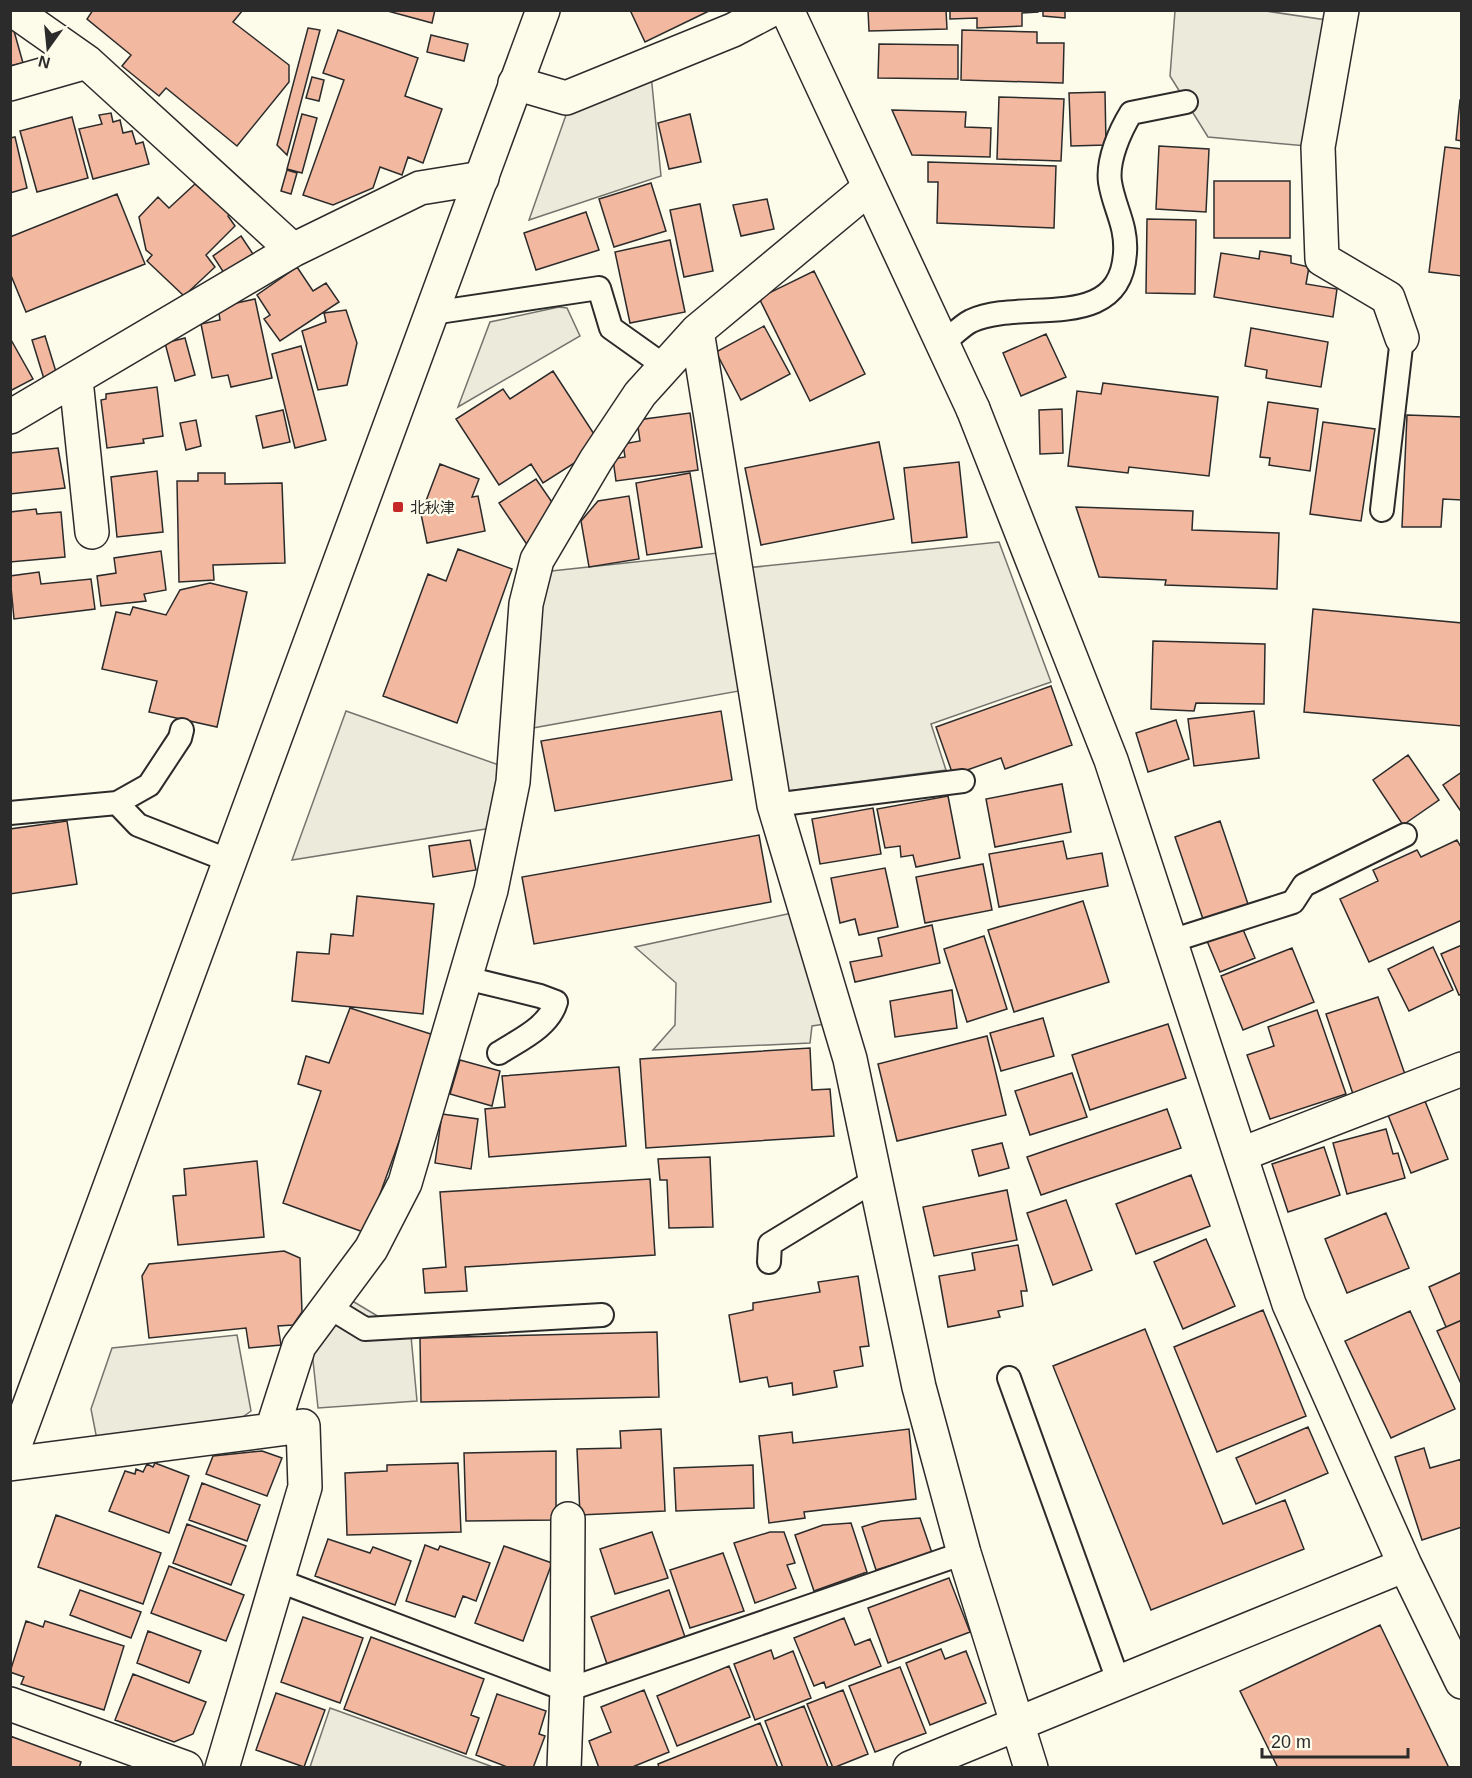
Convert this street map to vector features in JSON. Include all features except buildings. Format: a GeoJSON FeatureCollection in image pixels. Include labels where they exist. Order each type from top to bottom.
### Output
{"type":"FeatureCollection","features":[{"type":"Feature","properties":{"kind":"street"},"geometry":{"type":"LineString","coordinates":[[13,10],[87,62],[293,249]]}},
{"type":"Feature","properties":{"kind":"street"},"geometry":{"type":"LineString","coordinates":[[10,1458],[543,10]]}},
{"type":"Feature","properties":{"kind":"street"},"geometry":{"type":"LineString","coordinates":[[515,83],[566,98],[733,30],[771,10]]}},
{"type":"Feature","properties":{"kind":"street"},"geometry":{"type":"LineString","coordinates":[[787,10],[973,409],[1111,760],[1242,1154],[1289,1304],[1405,1564],[1461,1682]]}},
{"type":"Feature","properties":{"kind":"street"},"geometry":{"type":"LineString","coordinates":[[1342,10],[1318,147],[1322,259],[1388,298],[1402,338]]}},
{"type":"Feature","properties":{"kind":"street"},"geometry":{"type":"LineString","coordinates":[[10,84],[87,62]]}},
{"type":"Feature","properties":{"kind":"street"},"geometry":{"type":"LineString","coordinates":[[10,417],[76,380],[293,249],[420,188],[482,178]]}},
{"type":"Feature","properties":{"kind":"street"},"geometry":{"type":"LineString","coordinates":[[272,1430],[299,1346],[371,1249],[405,1183],[491,890],[513,782],[526,604],[537,560],[596,460],[640,394],[663,365],[697,331],[869,188]]}},
{"type":"Feature","properties":{"kind":"street"},"geometry":{"type":"LineString","coordinates":[[697,331],[774,805],[850,1059],[919,1388],[964,1553],[1031,1767]]}},
{"type":"Feature","properties":{"kind":"street"},"geometry":{"type":"LineString","coordinates":[[76,380],[92,532]]}},
{"type":"Feature","properties":{"kind":"street"},"geometry":{"type":"LineString","coordinates":[[1242,1154],[1461,1069]]}},
{"type":"Feature","properties":{"kind":"street"},"geometry":{"type":"LineString","coordinates":[[10,1464],[303,1426],[305,1487],[222,1767]]}},
{"type":"Feature","properties":{"kind":"street"},"geometry":{"type":"LineString","coordinates":[[564,1767],[568,1519]]}},
{"type":"Feature","properties":{"kind":"street"},"geometry":{"type":"LineString","coordinates":[[910,1767],[1405,1564]]}},
{"type":"Feature","properties":{"kind":"street"},"geometry":{"type":"LineString","coordinates":[[10,1704],[186,1767]]}},
{"type":"Feature","properties":{"kind":"lane"},"geometry":{"type":"LineString","coordinates":[[942,344],[970,321],[995,315],[1081,306],[1103,300],[1121,279],[1125,254],[1125,230],[1110,181],[1117,135],[1131,113],[1186,102]]}},
{"type":"Feature","properties":{"kind":"lane"},"geometry":{"type":"LineString","coordinates":[[432,313],[599,288],[610,328],[663,365]]}},
{"type":"Feature","properties":{"kind":"lane"},"geometry":{"type":"LineString","coordinates":[[1382,510],[1402,338]]}},
{"type":"Feature","properties":{"kind":"lane"},"geometry":{"type":"LineString","coordinates":[[10,813],[117,803],[149,784],[180,738],[182,729]]}},
{"type":"Feature","properties":{"kind":"lane"},"geometry":{"type":"LineString","coordinates":[[774,805],[963,781]]}},
{"type":"Feature","properties":{"kind":"lane"},"geometry":{"type":"LineString","coordinates":[[117,803],[138,825],[230,861]]}},
{"type":"Feature","properties":{"kind":"lane"},"geometry":{"type":"LineString","coordinates":[[1171,941],[1293,902],[1304,885],[1405,835]]}},
{"type":"Feature","properties":{"kind":"lane"},"geometry":{"type":"LineString","coordinates":[[466,978],[556,1002],[553,1012],[540,1026],[499,1053]]}},
{"type":"Feature","properties":{"kind":"lane"},"geometry":{"type":"LineString","coordinates":[[769,1262],[770,1244],[876,1180]]}},
{"type":"Feature","properties":{"kind":"lane"},"geometry":{"type":"LineString","coordinates":[[329,1307],[365,1329],[602,1315]]}},
{"type":"Feature","properties":{"kind":"lane"},"geometry":{"type":"LineString","coordinates":[[1009,1378],[1119,1683]]}},
{"type":"Feature","properties":{"kind":"lane"},"geometry":{"type":"LineString","coordinates":[[277,1580],[567,1690],[964,1553]]}},
{"type":"Feature","properties":{"kind":"shaded area"},"geometry":{"type":"Polygon","coordinates":[[[1259,10],[1340,22],[1318,147],[1208,137],[1170,76],[1175,11],[1259,10]]]}},
{"type":"Feature","properties":{"kind":"shaded area"},"geometry":{"type":"Polygon","coordinates":[[[650,64],[661,176],[529,220],[573,95],[650,64]]]}},
{"type":"Feature","properties":{"kind":"shaded area"},"geometry":{"type":"Polygon","coordinates":[[[559,307],[567,308],[580,336],[458,407],[490,322],[559,307]]]}},
{"type":"Feature","properties":{"kind":"shaded area"},"geometry":{"type":"Polygon","coordinates":[[[999,542],[1051,682],[931,724],[946,770],[773,793],[736,569],[999,542]]]}},
{"type":"Feature","properties":{"kind":"shaded area"},"geometry":{"type":"Polygon","coordinates":[[[718,553],[739,691],[516,731],[533,573],[718,553]]]}},
{"type":"Feature","properties":{"kind":"shaded area"},"geometry":{"type":"Polygon","coordinates":[[[346,711],[513,770],[504,826],[292,860],[346,711]]]}},
{"type":"Feature","properties":{"kind":"shaded area"},"geometry":{"type":"Polygon","coordinates":[[[806,910],[839,1022],[812,1026],[810,1043],[653,1050],[675,1025],[676,983],[635,947],[806,910]]]}},
{"type":"Feature","properties":{"kind":"shaded area"},"geometry":{"type":"Polygon","coordinates":[[[339,1293],[411,1336],[417,1401],[318,1408],[310,1332],[339,1293]]]}},
{"type":"Feature","properties":{"kind":"shaded area"},"geometry":{"type":"Polygon","coordinates":[[[237,1335],[251,1411],[240,1419],[97,1440],[91,1409],[112,1348],[237,1335]]]}},
{"type":"Feature","properties":{"kind":"shaded area"},"geometry":{"type":"Polygon","coordinates":[[[330,1708],[436,1746],[493,1767],[310,1767],[330,1708]]]}},
{"type":"Feature","properties":{"kind":"place","name":"北秋津"},"geometry":{"type":"Point","coordinates":[398,507]}}]}
